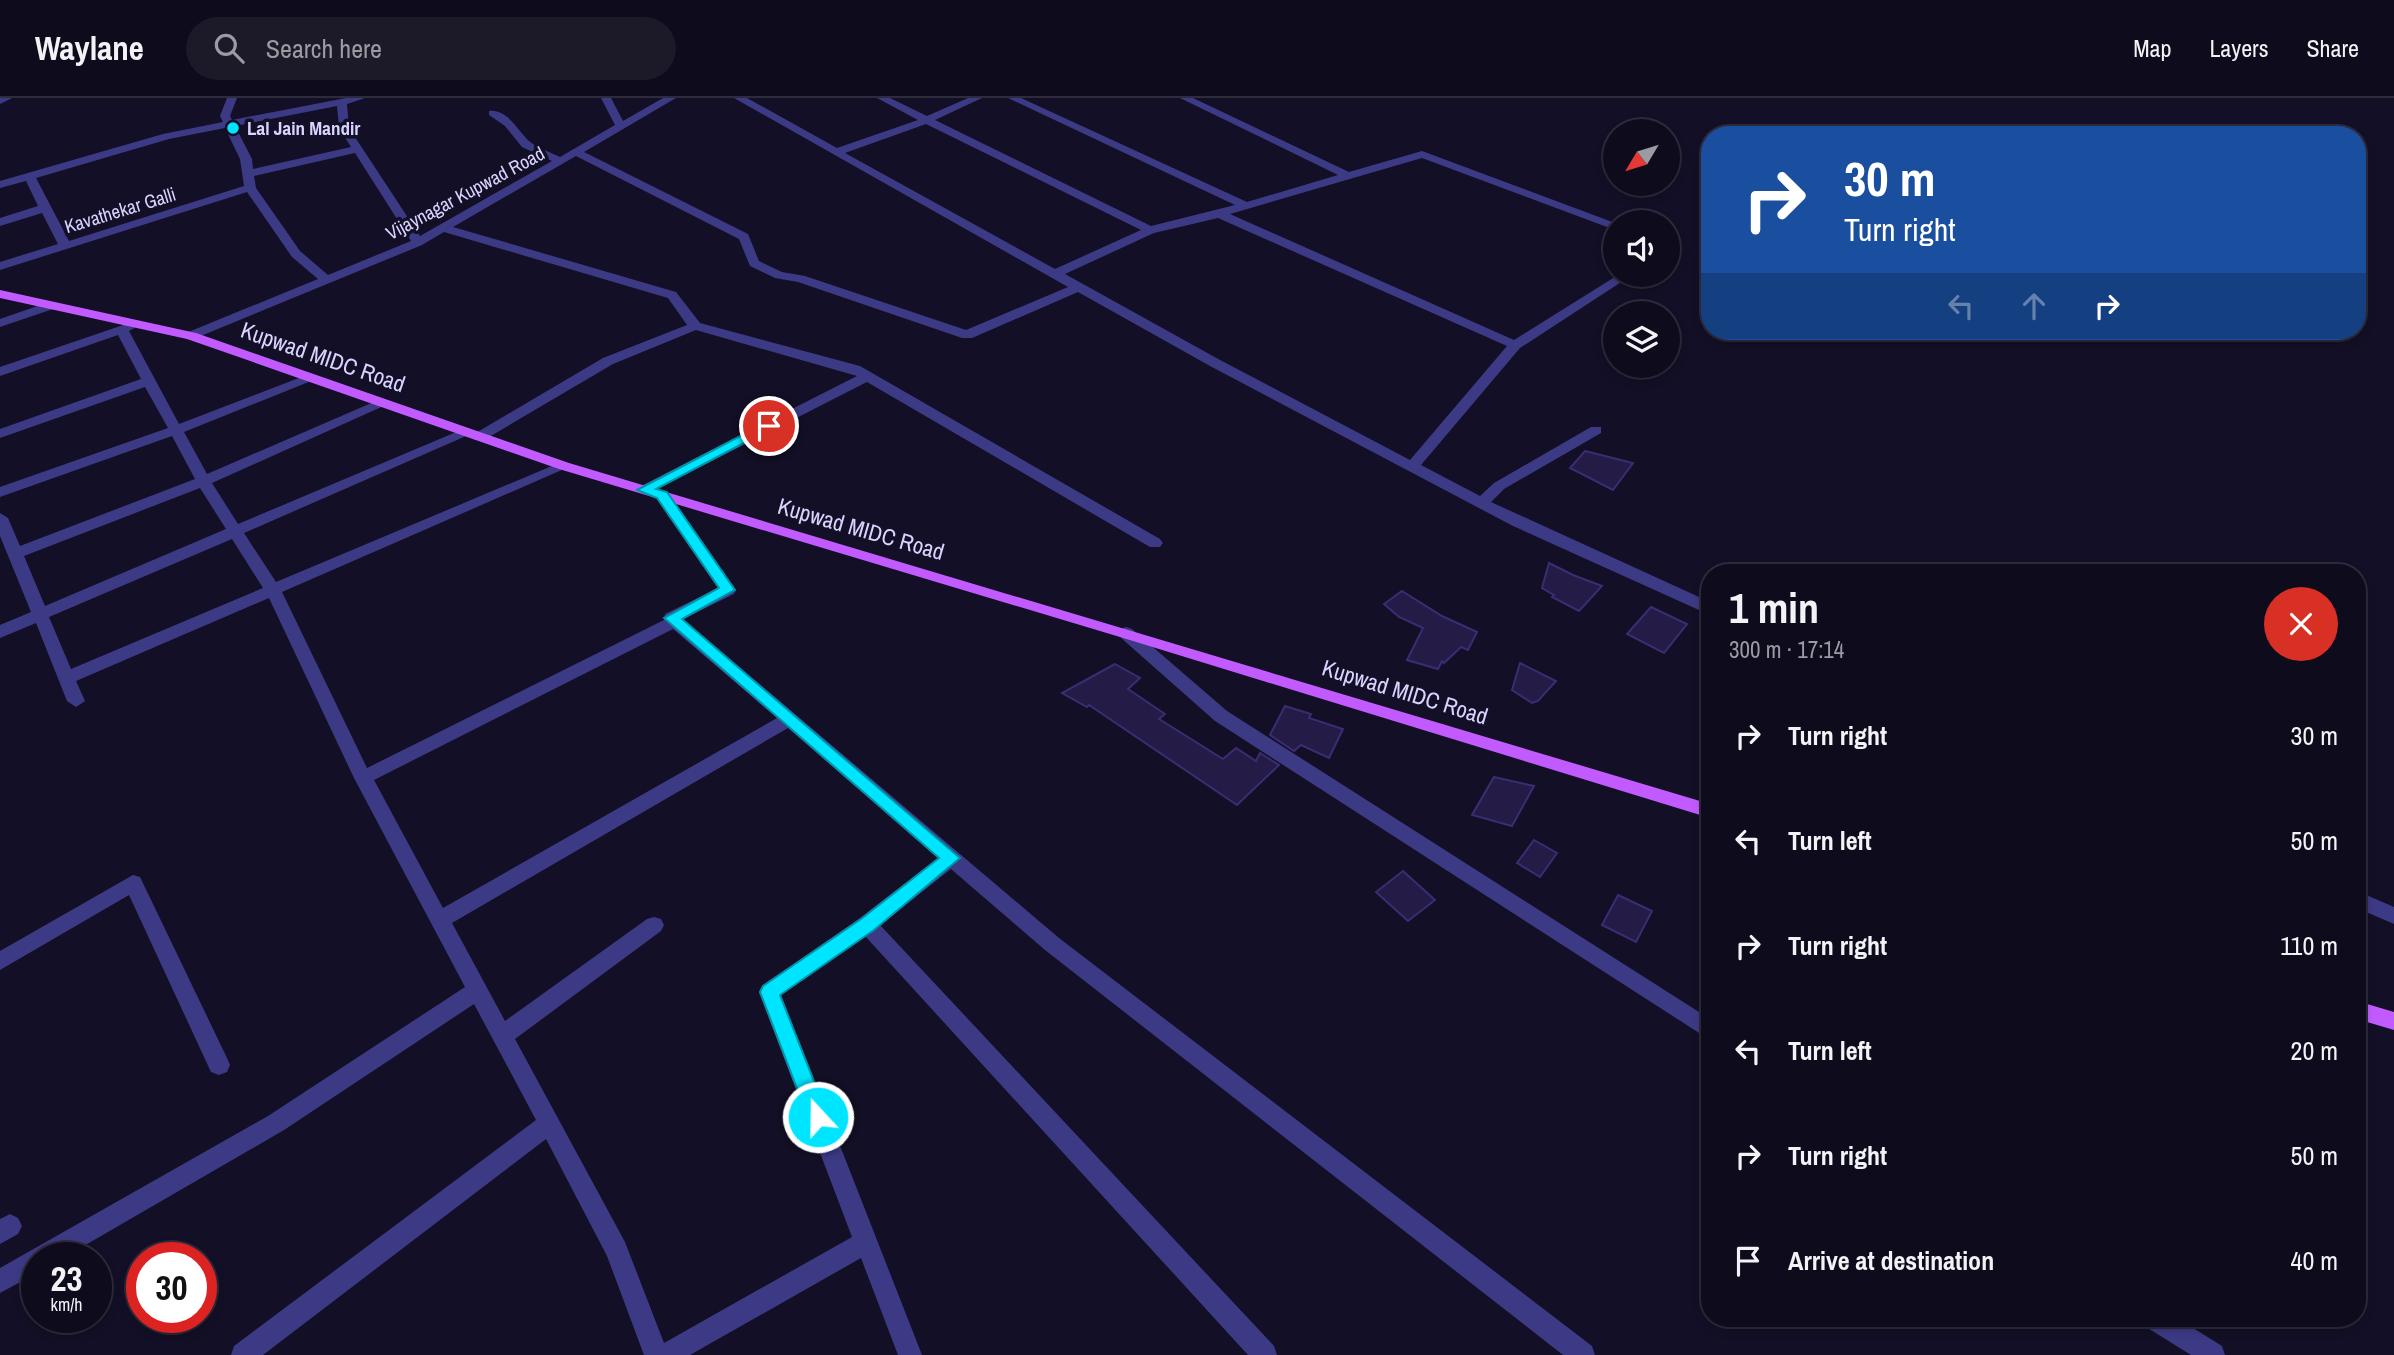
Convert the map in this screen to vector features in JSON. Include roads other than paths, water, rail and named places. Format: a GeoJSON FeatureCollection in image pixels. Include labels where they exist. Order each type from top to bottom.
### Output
{"type":"FeatureCollection","features":[{"type":"Feature","properties":{"kind":"main road","name":"Kupwad MIDC Road"},"geometry":{"type":"LineString","coordinates":[[0,294],[129,327],[191,336],[564,466],[1126,632],[1701,808]]}},
{"type":"Feature","properties":{"kind":"main road"},"geometry":{"type":"LineString","coordinates":[[2366,1013],[2394,1021]]}},
{"type":"Feature","properties":{"kind":"street"},"geometry":{"type":"LineString","coordinates":[[0,100],[7,98]]}},
{"type":"Feature","properties":{"kind":"street"},"geometry":{"type":"LineString","coordinates":[[232,98],[225,116],[246,159],[250,188],[296,254],[325,279]]}},
{"type":"Feature","properties":{"kind":"street"},"geometry":{"type":"LineString","coordinates":[[0,184],[167,135],[230,126],[360,98]]}},
{"type":"Feature","properties":{"kind":"street"},"geometry":{"type":"LineString","coordinates":[[606,98],[621,127]]}},
{"type":"Feature","properties":{"kind":"street"},"geometry":{"type":"LineString","coordinates":[[739,98],[1078,287],[1412,467],[1482,503],[1701,605]]}},
{"type":"Feature","properties":{"kind":"street"},"geometry":{"type":"LineString","coordinates":[[882,98],[1150,230]]}},
{"type":"Feature","properties":{"kind":"street"},"geometry":{"type":"LineString","coordinates":[[837,152],[927,120],[977,98]]}},
{"type":"Feature","properties":{"kind":"street"},"geometry":{"type":"LineString","coordinates":[[1013,98],[1246,206]]}},
{"type":"Feature","properties":{"kind":"street"},"geometry":{"type":"LineString","coordinates":[[1185,98],[1349,176]]}},
{"type":"Feature","properties":{"kind":"street","name":"Vijaynagar Kupwad Road"},"geometry":{"type":"LineString","coordinates":[[191,336],[418,243],[668,99]]}},
{"type":"Feature","properties":{"kind":"street"},"geometry":{"type":"LineString","coordinates":[[342,103],[344,128],[418,243]]}},
{"type":"Feature","properties":{"kind":"street"},"geometry":{"type":"LineString","coordinates":[[493,113],[509,124],[526,145],[560,161]]}},
{"type":"Feature","properties":{"kind":"street"},"geometry":{"type":"LineString","coordinates":[[248,174],[358,149]]}},
{"type":"Feature","properties":{"kind":"street"},"geometry":{"type":"LineString","coordinates":[[576,152],[744,237],[754,263],[779,275],[801,279],[967,335],[1078,287]]}},
{"type":"Feature","properties":{"kind":"street"},"geometry":{"type":"LineString","coordinates":[[1055,274],[1150,230],[1219,215],[1422,154],[1603,222]]}},
{"type":"Feature","properties":{"kind":"street"},"geometry":{"type":"LineString","coordinates":[[29,176],[65,245]]}},
{"type":"Feature","properties":{"kind":"street","name":"Kavathekar Galli"},"geometry":{"type":"LineString","coordinates":[[0,266],[250,188]]}},
{"type":"Feature","properties":{"kind":"street"},"geometry":{"type":"LineString","coordinates":[[0,222],[45,208]]}},
{"type":"Feature","properties":{"kind":"street"},"geometry":{"type":"LineString","coordinates":[[1219,215],[1515,345]]}},
{"type":"Feature","properties":{"kind":"street"},"geometry":{"type":"LineString","coordinates":[[443,228],[672,295],[695,326]]}},
{"type":"Feature","properties":{"kind":"street"},"geometry":{"type":"LineString","coordinates":[[1412,467],[1515,345],[1607,287]]}},
{"type":"Feature","properties":{"kind":"street"},"geometry":{"type":"LineString","coordinates":[[0,323],[49,306]]}},
{"type":"Feature","properties":{"kind":"street"},"geometry":{"type":"LineString","coordinates":[[0,632],[236,531],[473,435],[608,360],[695,326],[855,369],[1155,543]]}},
{"type":"Feature","properties":{"kind":"street"},"geometry":{"type":"LineString","coordinates":[[0,372],[129,327],[148,381],[203,481],[273,590],[363,778],[617,1250],[656,1355]]}},
{"type":"Feature","properties":{"kind":"street"},"geometry":{"type":"LineString","coordinates":[[866,377],[653,493],[728,590],[671,618],[1052,944],[1583,1355]]}},
{"type":"Feature","properties":{"kind":"street"},"geometry":{"type":"LineString","coordinates":[[0,492],[176,430],[309,379]]}},
{"type":"Feature","properties":{"kind":"street"},"geometry":{"type":"LineString","coordinates":[[0,434],[148,381]]}},
{"type":"Feature","properties":{"kind":"street"},"geometry":{"type":"LineString","coordinates":[[15,554],[203,481],[382,404]]}},
{"type":"Feature","properties":{"kind":"street"},"geometry":{"type":"LineString","coordinates":[[1482,503],[1499,486],[1596,430]]}},
{"type":"Feature","properties":{"kind":"street"},"geometry":{"type":"LineString","coordinates":[[66,678],[564,466]]}},
{"type":"Feature","properties":{"kind":"street"},"geometry":{"type":"LineString","coordinates":[[0,518],[76,701]]}},
{"type":"Feature","properties":{"kind":"street"},"geometry":{"type":"LineString","coordinates":[[363,778],[675,621]]}},
{"type":"Feature","properties":{"kind":"street"},"geometry":{"type":"LineString","coordinates":[[1126,632],[1221,716],[1701,1025]]}},
{"type":"Feature","properties":{"kind":"street"},"geometry":{"type":"LineString","coordinates":[[439,920],[788,720]]}},
{"type":"Feature","properties":{"kind":"street"},"geometry":{"type":"LineString","coordinates":[[910,1355],[769,992],[867,924],[951,858]]}},
{"type":"Feature","properties":{"kind":"street"},"geometry":{"type":"LineString","coordinates":[[0,961],[133,883],[219,1065]]}},
{"type":"Feature","properties":{"kind":"street"},"geometry":{"type":"LineString","coordinates":[[2366,903],[2394,916]]}},
{"type":"Feature","properties":{"kind":"street"},"geometry":{"type":"LineString","coordinates":[[867,924],[1265,1355]]}},
{"type":"Feature","properties":{"kind":"street"},"geometry":{"type":"LineString","coordinates":[[502,1036],[654,925]]}},
{"type":"Feature","properties":{"kind":"street"},"geometry":{"type":"LineString","coordinates":[[69,1242],[276,1123],[478,990]]}},
{"type":"Feature","properties":{"kind":"street"},"geometry":{"type":"LineString","coordinates":[[243,1355],[549,1123]]}},
{"type":"Feature","properties":{"kind":"street"},"geometry":{"type":"LineString","coordinates":[[666,1355],[866,1242]]}},
{"type":"Feature","properties":{"kind":"street"},"geometry":{"type":"LineString","coordinates":[[0,1282],[21,1270]]}},
{"type":"Feature","properties":{"kind":"street"},"geometry":{"type":"LineString","coordinates":[[2169,1327],[2213,1355]]}},
{"type":"Feature","properties":{"kind":"place","name":"Lal Jain Mandir"},"geometry":{"type":"Point","coordinates":[233,128]}}]}
